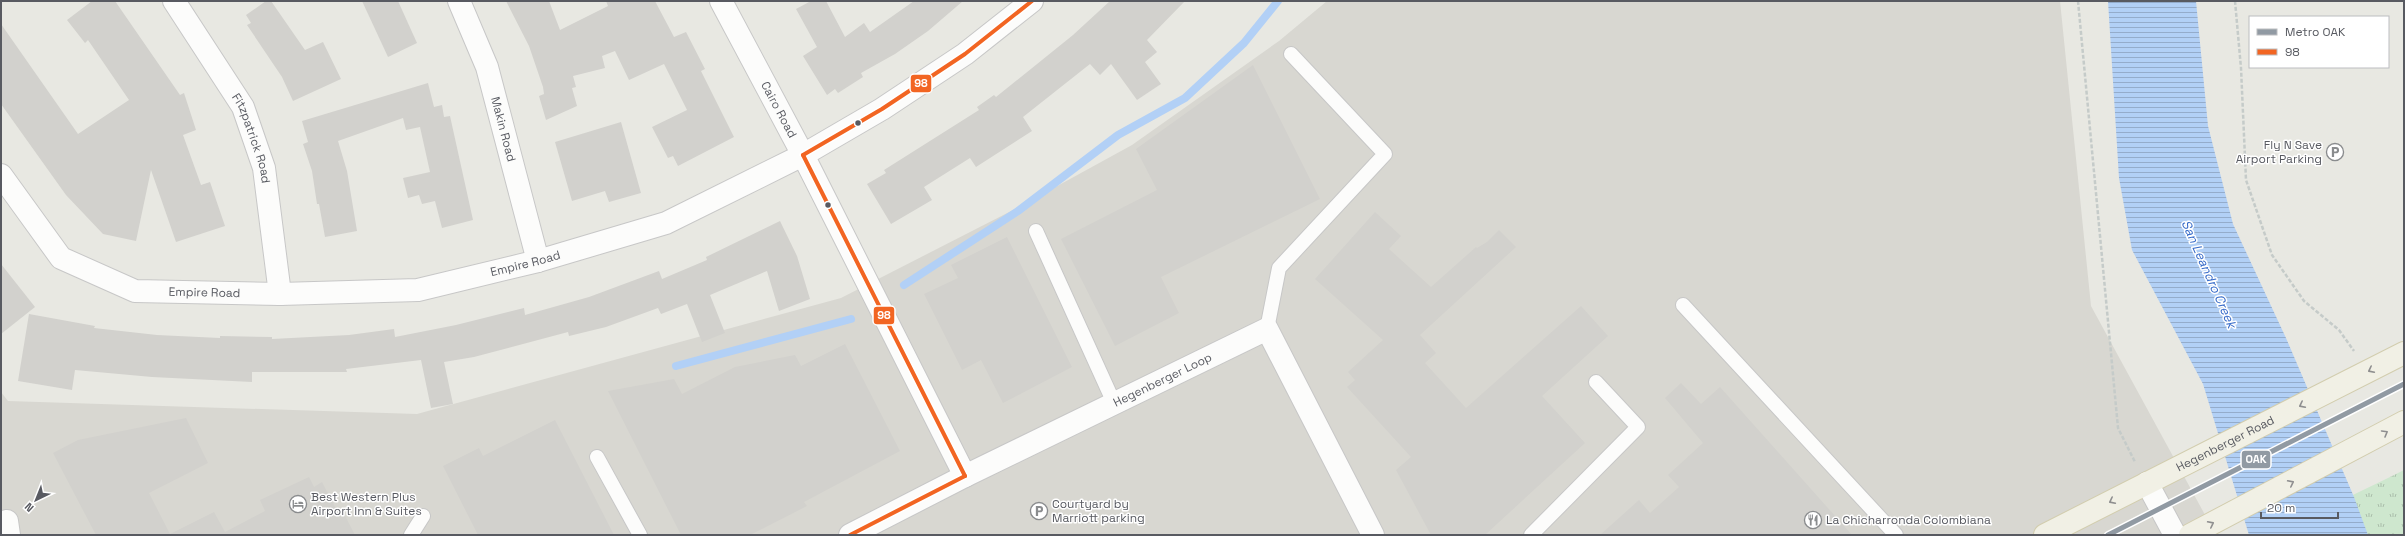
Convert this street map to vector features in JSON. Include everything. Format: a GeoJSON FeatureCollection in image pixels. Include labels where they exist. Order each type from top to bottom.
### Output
{"type":"FeatureCollection","features":[{"type":"Feature","properties":{"kind":"main road","name":"Hegenberger Road"},"geometry":{"type":"LineString","coordinates":[[2045,535],[2404,353]]}},
{"type":"Feature","properties":{"kind":"main road"},"geometry":{"type":"LineString","coordinates":[[2190,535],[2366,444],[2404,422]]}},
{"type":"Feature","properties":{"kind":"street","name":"Fitzpatrick Road"},"geometry":{"type":"LineString","coordinates":[[174,1],[243,107],[264,168],[280,294]]}},
{"type":"Feature","properties":{"kind":"street","name":"Makin Road"},"geometry":{"type":"LineString","coordinates":[[459,1],[487,67],[538,261]]}},
{"type":"Feature","properties":{"kind":"street","name":"Cairo Road"},"geometry":{"type":"LineString","coordinates":[[721,1],[803,155],[965,476]]}},
{"type":"Feature","properties":{"kind":"street","name":"Empire Road"},"geometry":{"type":"LineString","coordinates":[[1,175],[61,258],[135,291],[280,294],[418,290],[538,261],[666,223],[803,155],[882,109],[965,54],[1032,1]]}},
{"type":"Feature","properties":{"kind":"street"},"geometry":{"type":"LineString","coordinates":[[1267,329],[1373,535]]}},
{"type":"Feature","properties":{"kind":"street","name":"Hegenberger Loop"},"geometry":{"type":"LineString","coordinates":[[850,535],[965,476],[1267,329]]}},
{"type":"Feature","properties":{"kind":"street"},"geometry":{"type":"LineString","coordinates":[[2147,483],[2175,535]]}},
{"type":"Feature","properties":{"kind":"lane"},"geometry":{"type":"LineString","coordinates":[[1267,329],[1279,268],[1385,154],[1291,54]]}},
{"type":"Feature","properties":{"kind":"lane"},"geometry":{"type":"LineString","coordinates":[[1036,231],[1114,403]]}},
{"type":"Feature","properties":{"kind":"lane"},"geometry":{"type":"LineString","coordinates":[[1683,305],[1896,535]]}},
{"type":"Feature","properties":{"kind":"lane"},"geometry":{"type":"LineString","coordinates":[[1531,535],[1638,427],[1596,382]]}},
{"type":"Feature","properties":{"kind":"lane"},"geometry":{"type":"LineString","coordinates":[[597,456],[640,535]]}},
{"type":"Feature","properties":{"kind":"lane"},"geometry":{"type":"LineString","coordinates":[[411,535],[424,516]]}},
{"type":"Feature","properties":{"kind":"path"},"geometry":{"type":"LineString","coordinates":[[2078,1],[2118,428],[2147,483]]}},
{"type":"Feature","properties":{"kind":"path"},"geometry":{"type":"LineString","coordinates":[[2235,1],[2241,68],[2246,180],[2272,255],[2304,301],[2339,330],[2368,371]]}},
{"type":"Feature","properties":{"kind":"shaded area"},"geometry":{"type":"Polygon","coordinates":[[[1327,1],[2060,1],[2091,306],[2216,535],[1,535],[1,392],[8,401],[417,414],[841,298],[1019,207],[1132,145],[1279,41],[1327,1]]]}},
{"type":"Feature","properties":{"kind":"green space"},"geometry":{"type":"Polygon","coordinates":[[[2404,470],[2404,535],[2270,535],[2388,478],[2404,470]]]}},
{"type":"Feature","properties":{"kind":"water","name":"San Leandro Creek"},"geometry":{"type":"Polygon","coordinates":[[[2108,1],[2196,1],[2208,126],[2233,224],[2286,338],[2354,497],[2368,535],[2249,535],[2203,384],[2132,250],[2119,178],[2108,1]]]}},
{"type":"Feature","properties":{"kind":"building"},"geometry":{"type":"Polygon","coordinates":[[[92,1],[115,1],[180,95],[184,93],[196,130],[183,135],[201,185],[210,182],[225,226],[176,242],[151,170],[136,241],[103,234],[66,195],[1,104],[1,24],[78,134],[129,100],[88,40],[85,43],[67,20],[92,1]]]}},
{"type":"Feature","properties":{"kind":"building"},"geometry":{"type":"Polygon","coordinates":[[[266,1],[271,1],[305,50],[323,42],[341,79],[293,101],[282,77],[247,25],[251,23],[246,15],[266,1]]]}},
{"type":"Feature","properties":{"kind":"building"},"geometry":{"type":"Polygon","coordinates":[[[362,1],[398,1],[417,43],[388,57],[362,1]]]}},
{"type":"Feature","properties":{"kind":"building"},"geometry":{"type":"Polygon","coordinates":[[[506,1],[549,1],[560,30],[608,6],[606,1],[655,1],[674,37],[686,32],[705,69],[701,71],[734,137],[678,166],[673,156],[668,158],[652,127],[687,110],[664,64],[629,80],[615,51],[602,56],[605,68],[573,76],[576,87],[572,88],[577,106],[546,120],[539,96],[544,94],[543,87],[529,46],[506,1]]]}},
{"type":"Feature","properties":{"kind":"building"},"geometry":{"type":"Polygon","coordinates":[[[811,1],[826,1],[845,37],[864,23],[870,32],[914,1],[963,1],[928,31],[895,54],[861,73],[863,77],[838,93],[835,89],[827,95],[803,56],[817,47],[796,9],[811,1]]]}},
{"type":"Feature","properties":{"kind":"building"},"geometry":{"type":"Polygon","coordinates":[[[1110,1],[1185,1],[1147,40],[1157,52],[1145,62],[1161,84],[1137,100],[1111,64],[1100,75],[1090,64],[1023,117],[1032,131],[976,167],[970,158],[924,187],[932,200],[891,224],[867,184],[886,173],[884,170],[979,110],[977,107],[994,95],[996,97],[1073,35],[1110,1]]]}},
{"type":"Feature","properties":{"kind":"building"},"geometry":{"type":"Polygon","coordinates":[[[1253,65],[1320,199],[1161,277],[1179,313],[1115,346],[1061,239],[1157,190],[1136,149],[1253,65]]]}},
{"type":"Feature","properties":{"kind":"building"},"geometry":{"type":"Polygon","coordinates":[[[428,83],[434,107],[442,105],[444,117],[450,116],[473,220],[442,228],[435,201],[422,204],[419,195],[408,198],[403,178],[430,172],[420,127],[406,130],[403,118],[338,141],[347,171],[357,231],[325,237],[319,204],[317,204],[312,171],[303,144],[308,142],[302,121],[428,83]]]}},
{"type":"Feature","properties":{"kind":"building"},"geometry":{"type":"Polygon","coordinates":[[[621,122],[641,193],[609,202],[605,191],[572,201],[555,142],[621,122]]]}},
{"type":"Feature","properties":{"kind":"building"},"geometry":{"type":"Polygon","coordinates":[[[1375,212],[1401,236],[1389,249],[1431,287],[1476,247],[1477,248],[1487,242],[1499,230],[1516,247],[1420,335],[1436,353],[1425,363],[1466,408],[1581,306],[1608,336],[1542,396],[1585,443],[1485,535],[1431,535],[1396,470],[1411,457],[1347,387],[1355,380],[1348,372],[1383,340],[1315,279],[1375,212]]]}},
{"type":"Feature","properties":{"kind":"building"},"geometry":{"type":"Polygon","coordinates":[[[780,221],[797,256],[810,299],[779,311],[767,271],[710,295],[725,333],[702,342],[687,304],[661,314],[658,308],[606,327],[569,336],[568,332],[474,357],[444,362],[453,404],[431,408],[421,360],[346,369],[347,372],[252,372],[252,382],[152,377],[75,370],[72,390],[18,381],[29,314],[95,326],[94,328],[157,335],[220,338],[220,336],[272,337],[272,339],[349,335],[394,329],[395,337],[456,325],[524,308],[525,315],[589,297],[659,271],[662,279],[707,260],[706,257],[780,221]]]}},
{"type":"Feature","properties":{"kind":"building"},"geometry":{"type":"Polygon","coordinates":[[[1007,237],[1072,367],[1003,403],[981,360],[962,370],[924,294],[958,278],[951,265],[1007,237]]]}},
{"type":"Feature","properties":{"kind":"building"},"geometry":{"type":"Polygon","coordinates":[[[1,264],[35,307],[1,334],[1,264]]]}},
{"type":"Feature","properties":{"kind":"building"},"geometry":{"type":"Polygon","coordinates":[[[845,344],[900,451],[804,502],[807,506],[750,535],[681,535],[608,391],[674,379],[682,394],[735,367],[795,355],[801,366],[845,344]]]}},
{"type":"Feature","properties":{"kind":"building"},"geometry":{"type":"Polygon","coordinates":[[[1681,383],[1701,404],[1720,387],[1852,535],[1600,535],[1639,500],[1650,513],[1679,487],[1668,475],[1703,443],[1665,398],[1681,383]]]}},
{"type":"Feature","properties":{"kind":"building"},"geometry":{"type":"Polygon","coordinates":[[[186,418],[208,463],[149,493],[170,534],[214,512],[225,532],[265,511],[260,500],[309,477],[314,487],[322,482],[336,509],[341,508],[355,535],[96,535],[53,453],[78,440],[186,418]]]}},
{"type":"Feature","properties":{"kind":"building"},"geometry":{"type":"Polygon","coordinates":[[[555,420],[614,535],[478,535],[443,466],[479,448],[483,456],[555,420]]]}},
{"type":"Feature","properties":{"kind":"waterway"},"geometry":{"type":"LineString","coordinates":[[904,285],[1018,211],[1118,135],[1185,98],[1244,43],[1278,1]]}},
{"type":"Feature","properties":{"kind":"waterway"},"geometry":{"type":"LineString","coordinates":[[676,366],[851,319]]}},
{"type":"Feature","properties":{"kind":"metro line","name":"OAK"},"geometry":{"type":"LineString","coordinates":[[2108,535],[2404,384]]}},
{"type":"Feature","properties":{"kind":"transit line","name":"98"},"geometry":{"type":"LineString","coordinates":[[803,155],[882,109],[965,54],[1032,1]]}},
{"type":"Feature","properties":{"kind":"transit line","name":"98"},"geometry":{"type":"LineString","coordinates":[[803,155],[965,476]]}},
{"type":"Feature","properties":{"kind":"transit line","name":"98"},"geometry":{"type":"LineString","coordinates":[[850,535],[965,476]]}},
{"type":"Feature","properties":{"kind":"place","name":"Fly N Save Airport Parking"},"geometry":{"type":"Point","coordinates":[2335,152]}},
{"type":"Feature","properties":{"kind":"place","name":"Best Western Plus Airport Inn & Suites"},"geometry":{"type":"Point","coordinates":[298,504]}},
{"type":"Feature","properties":{"kind":"place","name":"Courtyard by Marriott parking"},"geometry":{"type":"Point","coordinates":[1039,511]}},
{"type":"Feature","properties":{"kind":"place","name":"La Chicharronda Colombiana"},"geometry":{"type":"Point","coordinates":[1813,520]}}]}
